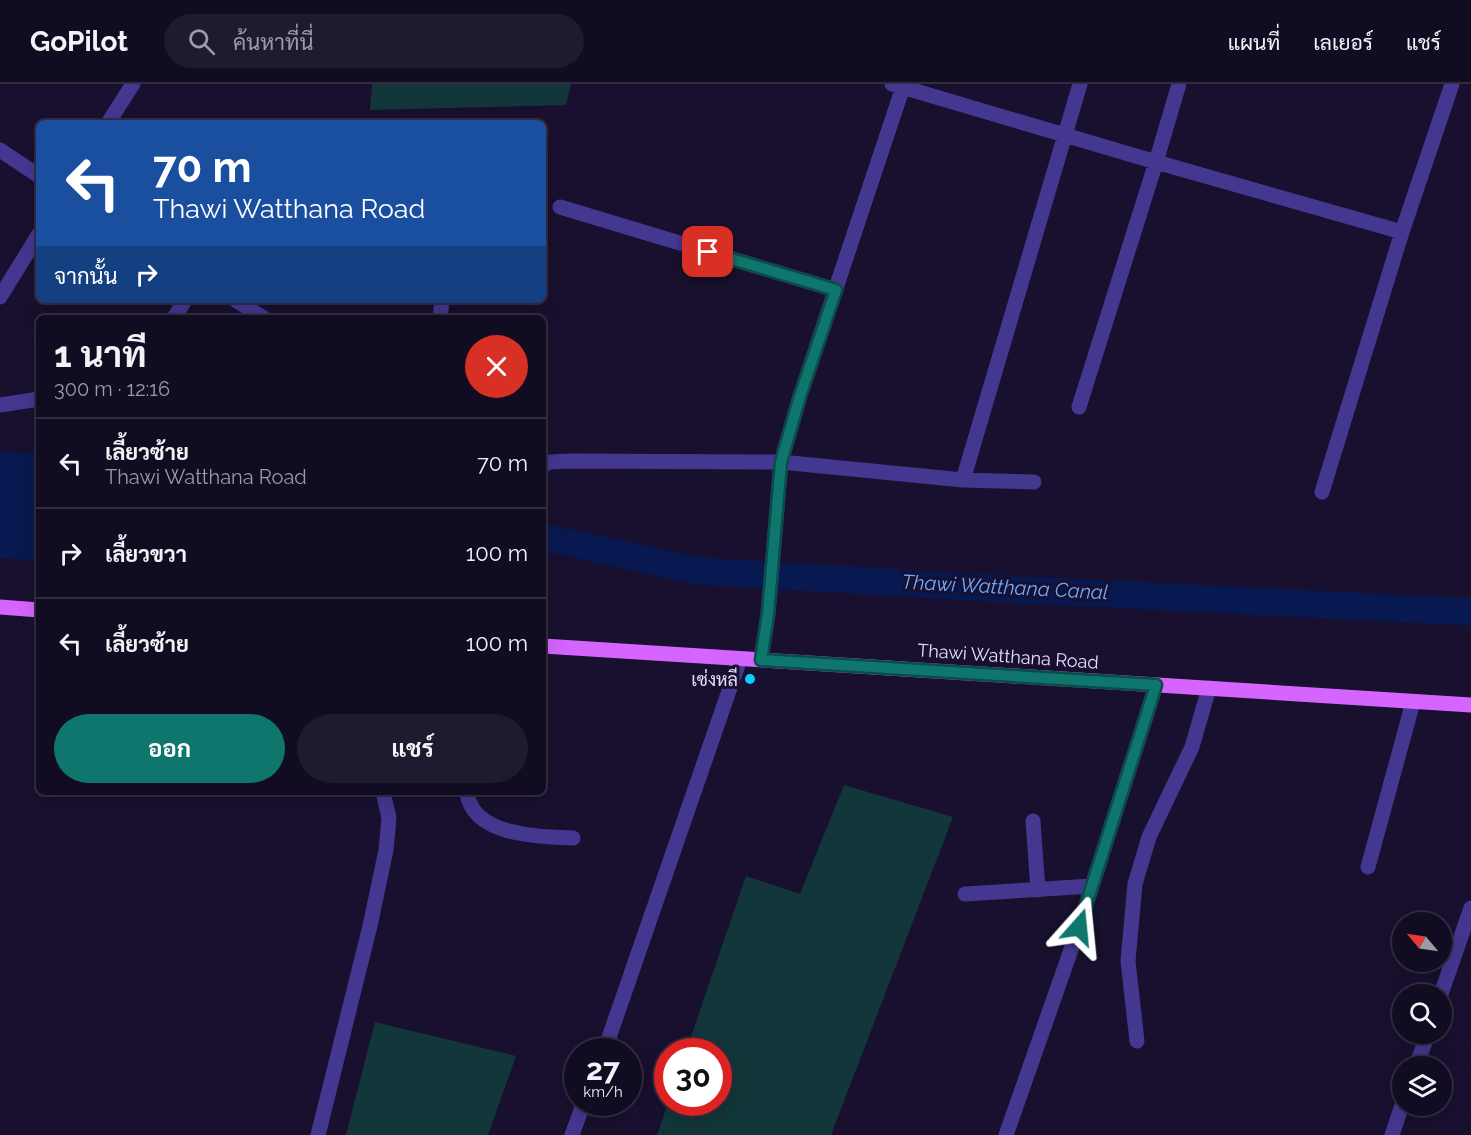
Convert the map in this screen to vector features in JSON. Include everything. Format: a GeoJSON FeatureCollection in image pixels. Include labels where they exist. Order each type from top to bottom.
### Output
{"type":"FeatureCollection","features":[{"type":"Feature","properties":{"kind":"main road"},"geometry":{"type":"LineString","coordinates":[[0,607],[36,610]]}},
{"type":"Feature","properties":{"kind":"main road","name":"Thawi Watthana Road"},"geometry":{"type":"LineString","coordinates":[[546,646],[1471,705]]}},
{"type":"Feature","properties":{"kind":"street"},"geometry":{"type":"LineString","coordinates":[[110,120],[132,84]]}},
{"type":"Feature","properties":{"kind":"street"},"geometry":{"type":"LineString","coordinates":[[963,480],[1080,84]]}},
{"type":"Feature","properties":{"kind":"street"},"geometry":{"type":"LineString","coordinates":[[1079,407],[1179,84]]}},
{"type":"Feature","properties":{"kind":"street"},"geometry":{"type":"LineString","coordinates":[[1322,492],[1402,232],[1452,84]]}},
{"type":"Feature","properties":{"kind":"street"},"geometry":{"type":"LineString","coordinates":[[761,660],[768,614],[781,462],[900,85],[1156,162],[1402,232]]}},
{"type":"Feature","properties":{"kind":"street"},"geometry":{"type":"LineString","coordinates":[[0,150],[36,174]]}},
{"type":"Feature","properties":{"kind":"street"},"geometry":{"type":"LineString","coordinates":[[560,207],[836,290]]}},
{"type":"Feature","properties":{"kind":"street"},"geometry":{"type":"LineString","coordinates":[[0,297],[36,239]]}},
{"type":"Feature","properties":{"kind":"street"},"geometry":{"type":"LineString","coordinates":[[240,303],[259,315]]}},
{"type":"Feature","properties":{"kind":"street"},"geometry":{"type":"LineString","coordinates":[[0,405],[36,399]]}},
{"type":"Feature","properties":{"kind":"street"},"geometry":{"type":"LineString","coordinates":[[546,464],[571,461],[781,462],[963,480],[1034,482]]}},
{"type":"Feature","properties":{"kind":"street"},"geometry":{"type":"LineString","coordinates":[[609,1038],[740,659]]}},
{"type":"Feature","properties":{"kind":"street"},"geometry":{"type":"LineString","coordinates":[[1006,1135],[1092,886],[1156,685]]}},
{"type":"Feature","properties":{"kind":"street"},"geometry":{"type":"LineString","coordinates":[[1137,1041],[1128,961],[1135,884],[1149,837],[1192,747],[1209,688]]}},
{"type":"Feature","properties":{"kind":"street"},"geometry":{"type":"LineString","coordinates":[[1368,867],[1413,702]]}},
{"type":"Feature","properties":{"kind":"street"},"geometry":{"type":"LineString","coordinates":[[318,1135],[370,926],[386,850],[389,818],[384,795]]}},
{"type":"Feature","properties":{"kind":"street"},"geometry":{"type":"LineString","coordinates":[[467,795],[468,802],[489,823],[511,832],[531,837],[573,838]]}},
{"type":"Feature","properties":{"kind":"street"},"geometry":{"type":"LineString","coordinates":[[1033,821],[1038,890]]}},
{"type":"Feature","properties":{"kind":"street"},"geometry":{"type":"LineString","coordinates":[[965,894],[1092,886]]}},
{"type":"Feature","properties":{"kind":"street"},"geometry":{"type":"LineString","coordinates":[[1444,984],[1471,908]]}},
{"type":"Feature","properties":{"kind":"street"},"geometry":{"type":"LineString","coordinates":[[572,1135],[579,1116]]}},
{"type":"Feature","properties":{"kind":"street"},"geometry":{"type":"LineString","coordinates":[[1392,1135],[1398,1116]]}},
{"type":"Feature","properties":{"kind":"green space"},"geometry":{"type":"Polygon","coordinates":[[[372,84],[571,84],[566,105],[370,110],[372,84]]]}},
{"type":"Feature","properties":{"kind":"green space"},"geometry":{"type":"Polygon","coordinates":[[[844,785],[953,817],[831,1135],[657,1135],[664,1116],[732,1116],[732,1038],[690,1038],[746,876],[800,894],[844,785]]]}},
{"type":"Feature","properties":{"kind":"green space"},"geometry":{"type":"Polygon","coordinates":[[[375,1022],[516,1056],[488,1135],[346,1135],[375,1022]]]}},
{"type":"Feature","properties":{"kind":"shaded area"},"geometry":{"type":"Polygon","coordinates":[[[0,452],[36,454],[36,561],[0,558],[0,452]]]}},
{"type":"Feature","properties":{"kind":"waterway","name":"Thawi Watthana Canal"},"geometry":{"type":"LineString","coordinates":[[546,538],[698,571],[1471,612]]}},
{"type":"Feature","properties":{"kind":"place","name":"เซ่งหลี"},"geometry":{"type":"Point","coordinates":[750,679]}},
{"type":"Feature","properties":{"kind":"route"},"geometry":{"type":"LineString","coordinates":[[708,252],[836,290],[800,396],[781,462],[768,614],[761,660],[1156,685],[1079,927]]}}]}
